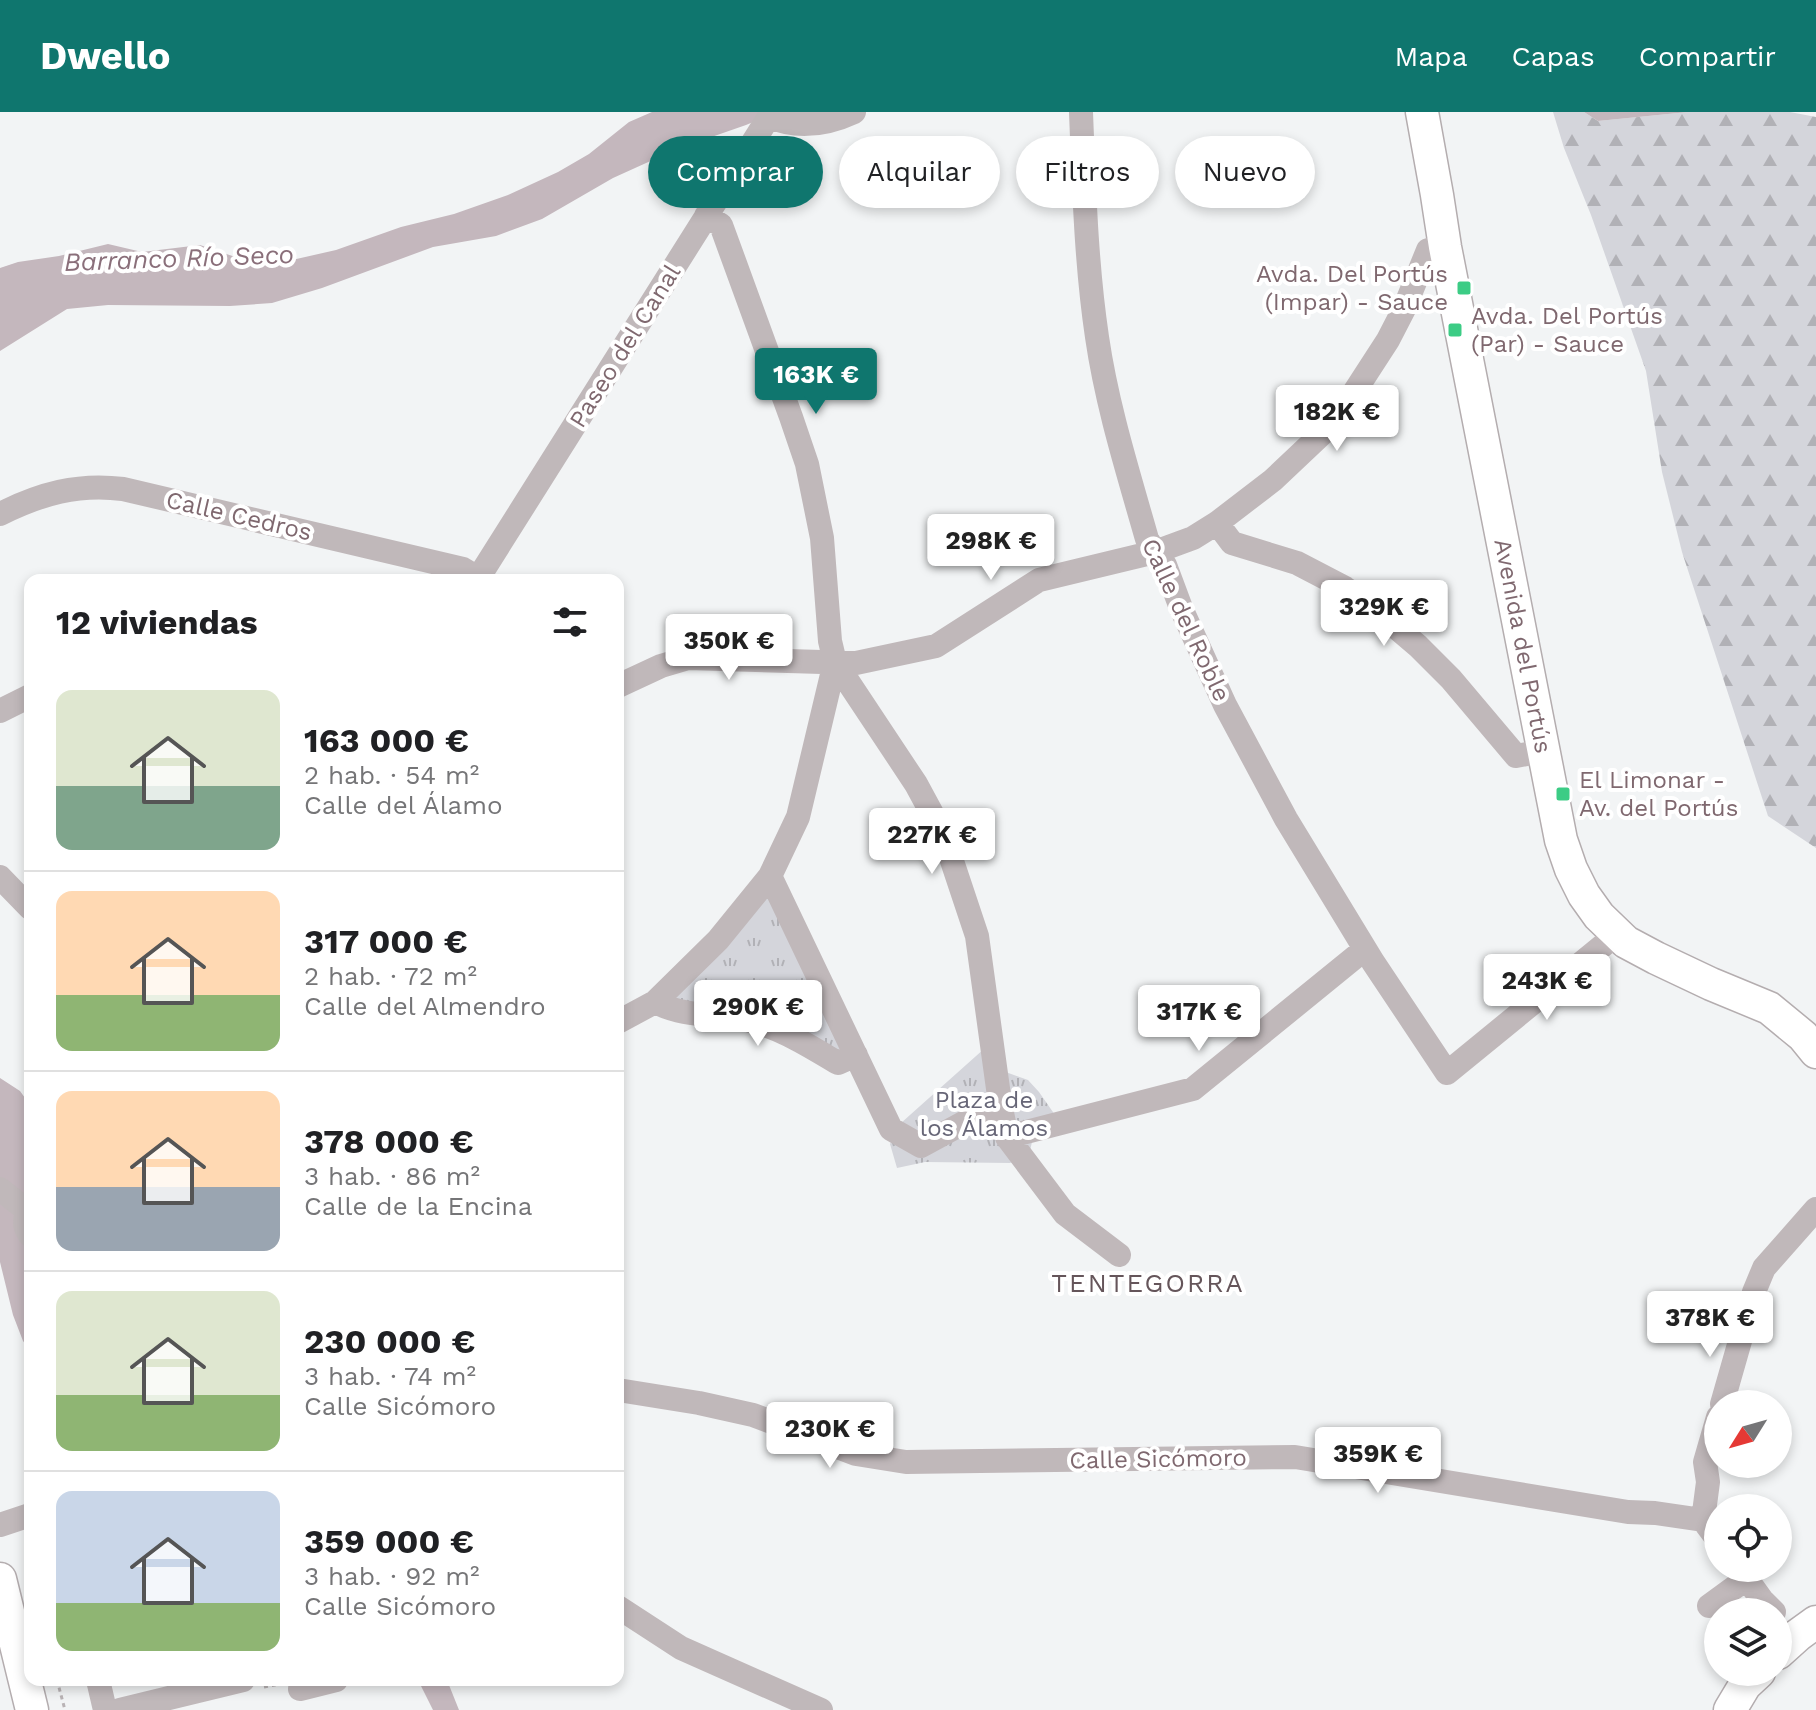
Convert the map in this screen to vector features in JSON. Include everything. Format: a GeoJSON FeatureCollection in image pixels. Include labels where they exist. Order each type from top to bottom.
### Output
{"type":"FeatureCollection","features":[{"type":"Feature","properties":{"kind":"main road","name":"Avenida del Portús"},"geometry":{"type":"LineString","coordinates":[[1422,112],[1445,247],[1543,751],[1561,840],[1571,869],[1592,907],[1617,934],[1656,958],[1769,1008],[1787,1021],[1816,1052]]}},
{"type":"Feature","properties":{"kind":"main road"},"geometry":{"type":"LineString","coordinates":[[0,1579],[24,1674]]}},
{"type":"Feature","properties":{"kind":"main road"},"geometry":{"type":"LineString","coordinates":[[27,1686],[32,1710]]}},
{"type":"Feature","properties":{"kind":"main road"},"geometry":{"type":"LineString","coordinates":[[1730,1710],[1744,1686]]}},
{"type":"Feature","properties":{"kind":"street"},"geometry":{"type":"LineString","coordinates":[[771,114],[791,124],[807,125],[854,112]]}},
{"type":"Feature","properties":{"kind":"street","name":"Calle del Roble"},"geometry":{"type":"LineString","coordinates":[[1081,112],[1089,278],[1097,340],[1111,413],[1147,539],[1165,565],[1225,705],[1286,819],[1365,949],[1447,1073],[1617,934]]}},
{"type":"Feature","properties":{"kind":"street","name":"Paseo del Canal"},"geometry":{"type":"LineString","coordinates":[[481,574],[771,114]]}},
{"type":"Feature","properties":{"kind":"street"},"geometry":{"type":"LineString","coordinates":[[706,216],[721,225],[807,464],[822,538],[830,641],[835,662],[916,784],[936,821],[977,936],[1007,1137],[1065,1214],[1119,1255]]}},
{"type":"Feature","properties":{"kind":"street"},"geometry":{"type":"LineString","coordinates":[[624,683],[661,666],[688,658],[856,663],[936,646],[1039,580],[1155,552],[1193,538],[1273,480],[1342,411],[1388,340],[1428,250],[1445,247]]}},
{"type":"Feature","properties":{"kind":"street","name":"Calle Cedros"},"geometry":{"type":"LineString","coordinates":[[0,514],[60,490],[84,487],[123,489],[463,569],[470,574]]}},
{"type":"Feature","properties":{"kind":"street"},"geometry":{"type":"LineString","coordinates":[[1217,523],[1232,543],[1297,563],[1345,588],[1418,646],[1451,679],[1516,756],[1543,751]]}},
{"type":"Feature","properties":{"kind":"street"},"geometry":{"type":"LineString","coordinates":[[624,1019],[655,1002],[718,940],[770,876],[798,817],[835,662]]}},
{"type":"Feature","properties":{"kind":"street"},"geometry":{"type":"LineString","coordinates":[[0,711],[24,699]]}},
{"type":"Feature","properties":{"kind":"street"},"geometry":{"type":"LineString","coordinates":[[770,876],[891,1129],[921,1146],[1000,1103]]}},
{"type":"Feature","properties":{"kind":"street"},"geometry":{"type":"LineString","coordinates":[[0,877],[24,902]]}},
{"type":"Feature","properties":{"kind":"street"},"geometry":{"type":"LineString","coordinates":[[1007,1137],[1193,1089],[1365,949]]}},
{"type":"Feature","properties":{"kind":"street"},"geometry":{"type":"LineString","coordinates":[[655,1002],[669,1010],[762,1024],[838,1063],[856,1055]]}},
{"type":"Feature","properties":{"kind":"street"},"geometry":{"type":"LineString","coordinates":[[0,1189],[24,1215]]}},
{"type":"Feature","properties":{"kind":"street"},"geometry":{"type":"LineString","coordinates":[[1726,1390],[1754,1292],[1764,1268],[1816,1209]]}},
{"type":"Feature","properties":{"kind":"street","name":"Calle Sicómoro"},"geometry":{"type":"LineString","coordinates":[[624,1391],[753,1415],[856,1454],[906,1462],[1295,1457],[1628,1512],[1703,1520]]}},
{"type":"Feature","properties":{"kind":"street"},"geometry":{"type":"LineString","coordinates":[[1703,1520],[1707,1478]]}},
{"type":"Feature","properties":{"kind":"street"},"geometry":{"type":"LineString","coordinates":[[0,1525],[24,1517]]}},
{"type":"Feature","properties":{"kind":"street"},"geometry":{"type":"LineString","coordinates":[[1717,1598],[1733,1582]]}},
{"type":"Feature","properties":{"kind":"street"},"geometry":{"type":"LineString","coordinates":[[624,1611],[681,1648],[821,1710]]}},
{"type":"Feature","properties":{"kind":"street"},"geometry":{"type":"LineString","coordinates":[[99,1686],[105,1710]]}},
{"type":"Feature","properties":{"kind":"street"},"geometry":{"type":"LineString","coordinates":[[120,1710],[204,1700],[231,1686]]}},
{"type":"Feature","properties":{"kind":"path"},"geometry":{"type":"LineString","coordinates":[[59,1686],[65,1710]]}},
{"type":"Feature","properties":{"kind":"green space"},"geometry":{"type":"Polygon","coordinates":[[[1553,112],[1584,112],[1598,121],[1688,112],[1790,112],[1816,117],[1816,848],[1768,816],[1682,552],[1662,472],[1646,371],[1553,112]]]}},
{"type":"Feature","properties":{"kind":"green space"},"geometry":{"type":"Polygon","coordinates":[[[770,876],[856,1055],[655,1002],[770,876]]]}},
{"type":"Feature","properties":{"kind":"green space","name":"Plaza de los Álamos"},"geometry":{"type":"Polygon","coordinates":[[[985,1048],[1003,1071],[1028,1080],[1055,1115],[1032,1142],[1029,1155],[1010,1163],[925,1162],[897,1168],[890,1144],[901,1123],[985,1048]]]}},
{"type":"Feature","properties":{"kind":"water","name":"Barranco Río Seco"},"geometry":{"type":"Polygon","coordinates":[[[652,112],[854,112],[770,115],[714,136],[648,136],[648,162],[613,178],[542,219],[496,236],[433,247],[272,303],[230,306],[108,305],[67,309],[0,351],[0,268],[108,244],[142,252],[200,245],[253,263],[292,260],[336,250],[508,195],[589,154],[629,122],[652,112]]]}},
{"type":"Feature","properties":{"kind":"water"},"geometry":{"type":"Polygon","coordinates":[[[1584,112],[1688,112],[1598,121],[1584,112]]]}},
{"type":"Feature","properties":{"kind":"water"},"geometry":{"type":"Polygon","coordinates":[[[0,1078],[24,1097],[24,1342],[13,1315],[0,1262],[0,1078]]]}},
{"type":"Feature","properties":{"kind":"water"},"geometry":{"type":"Polygon","coordinates":[[[421,1686],[449,1686],[459,1710],[433,1710],[421,1686]]]}},
{"type":"Feature","properties":{"kind":"place","name":"Avda. Del Portús (Impar) - Sauce"},"geometry":{"type":"Point","coordinates":[1464,288]}},
{"type":"Feature","properties":{"kind":"place","name":"Avda. Del Portús (Par) - Sauce"},"geometry":{"type":"Point","coordinates":[1455,330]}},
{"type":"Feature","properties":{"kind":"place","name":"El Limonar - Av. del Portús"},"geometry":{"type":"Point","coordinates":[1563,794]}},
{"type":"Feature","properties":{"kind":"district","name":"TENTEGORRA"},"geometry":{"type":"Point","coordinates":[1148,1283]}}]}
